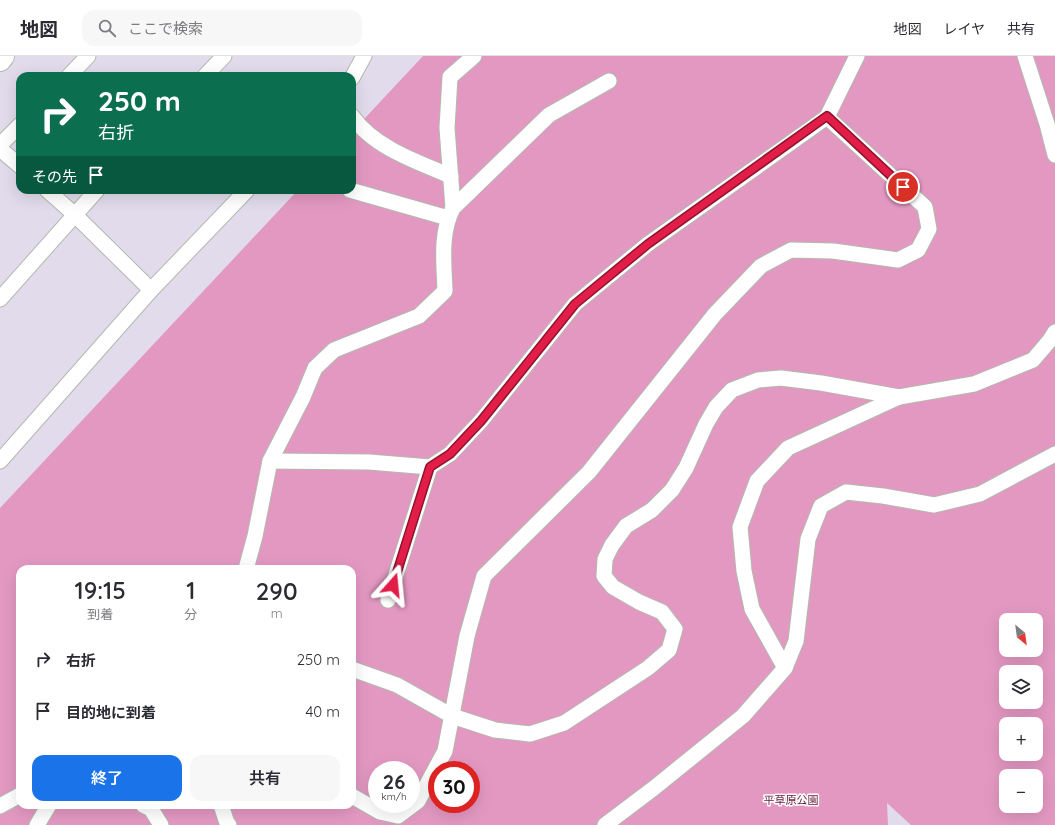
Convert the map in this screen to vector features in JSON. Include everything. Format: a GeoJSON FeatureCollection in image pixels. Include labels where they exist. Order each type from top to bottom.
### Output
{"type":"FeatureCollection","features":[{"type":"Feature","properties":{"kind":"street"},"geometry":{"type":"LineString","coordinates":[[0,60],[3,56]]}},
{"type":"Feature","properties":{"kind":"street"},"geometry":{"type":"LineString","coordinates":[[73,72],[88,56]]}},
{"type":"Feature","properties":{"kind":"street"},"geometry":{"type":"LineString","coordinates":[[209,72],[224,56]]}},
{"type":"Feature","properties":{"kind":"street"},"geometry":{"type":"LineString","coordinates":[[355,72],[364,56]]}},
{"type":"Feature","properties":{"kind":"street"},"geometry":{"type":"LineString","coordinates":[[247,565],[255,536],[270,461],[303,397],[315,368],[334,350],[419,316],[445,291],[443,250],[451,213],[451,176],[447,128],[450,76],[474,56]]}},
{"type":"Feature","properties":{"kind":"street"},"geometry":{"type":"LineString","coordinates":[[270,461],[368,462],[430,467],[450,454],[481,421],[575,304],[648,244],[827,116],[857,56]]}},
{"type":"Feature","properties":{"kind":"street"},"geometry":{"type":"LineString","coordinates":[[1025,56],[1047,124],[1055,155]]}},
{"type":"Feature","properties":{"kind":"street"},"geometry":{"type":"LineString","coordinates":[[451,213],[549,115],[609,81]]}},
{"type":"Feature","properties":{"kind":"street"},"geometry":{"type":"LineString","coordinates":[[356,798],[380,812],[398,816],[418,801],[445,751],[467,636],[484,576],[588,472],[715,314],[761,266],[791,250],[833,251],[898,260],[918,250],[929,229],[925,207],[827,116]]}},
{"type":"Feature","properties":{"kind":"street"},"geometry":{"type":"LineString","coordinates":[[356,122],[360,128],[398,153],[451,176]]}},
{"type":"Feature","properties":{"kind":"street"},"geometry":{"type":"LineString","coordinates":[[0,145],[16,129]]}},
{"type":"Feature","properties":{"kind":"street"},"geometry":{"type":"LineString","coordinates":[[0,149],[16,163]]}},
{"type":"Feature","properties":{"kind":"street"},"geometry":{"type":"LineString","coordinates":[[356,191],[451,213]]}},
{"type":"Feature","properties":{"kind":"street"},"geometry":{"type":"LineString","coordinates":[[52,194],[152,290]]}},
{"type":"Feature","properties":{"kind":"street"},"geometry":{"type":"LineString","coordinates":[[0,299],[93,194]]}},
{"type":"Feature","properties":{"kind":"street"},"geometry":{"type":"LineString","coordinates":[[0,461],[152,290],[243,194]]}},
{"type":"Feature","properties":{"kind":"street"},"geometry":{"type":"LineString","coordinates":[[785,668],[752,608],[744,571],[740,527],[757,481],[788,448],[899,397],[974,384],[1032,360],[1050,340],[1055,332]]}},
{"type":"Feature","properties":{"kind":"street"},"geometry":{"type":"LineString","coordinates":[[356,670],[397,685],[452,716],[495,730],[530,734],[564,723],[648,668],[669,650],[675,629],[662,612],[639,602],[613,587],[604,576],[605,559],[612,545],[626,526],[652,510],[672,490],[686,468],[706,424],[716,407],[732,390],[758,380],[781,378],[821,383],[899,397]]}},
{"type":"Feature","properties":{"kind":"street"},"geometry":{"type":"LineString","coordinates":[[605,825],[654,788],[743,716],[785,668],[796,641],[808,540],[820,506],[846,492],[883,496],[934,505],[980,494],[1055,454]]}},
{"type":"Feature","properties":{"kind":"street"},"geometry":{"type":"LineString","coordinates":[[388,600],[430,467]]}},
{"type":"Feature","properties":{"kind":"street"},"geometry":{"type":"LineString","coordinates":[[0,806],[16,797]]}},
{"type":"Feature","properties":{"kind":"street"},"geometry":{"type":"LineString","coordinates":[[36,825],[46,809]]}},
{"type":"Feature","properties":{"kind":"street"},"geometry":{"type":"LineString","coordinates":[[151,809],[161,825]]}},
{"type":"Feature","properties":{"kind":"street"},"geometry":{"type":"LineString","coordinates":[[222,809],[229,825]]}},
{"type":"Feature","properties":{"kind":"green space","name":"平草原公園"},"geometry":{"type":"Polygon","coordinates":[[[423,56],[1055,56],[1055,825],[911,825],[887,803],[888,825],[0,825],[0,508],[294,194],[356,194],[356,128],[423,56]]]}},
{"type":"Feature","properties":{"kind":"route"},"geometry":{"type":"LineString","coordinates":[[393,585],[430,467],[450,454],[481,421],[575,304],[648,244],[827,116],[903,187]]}}]}
